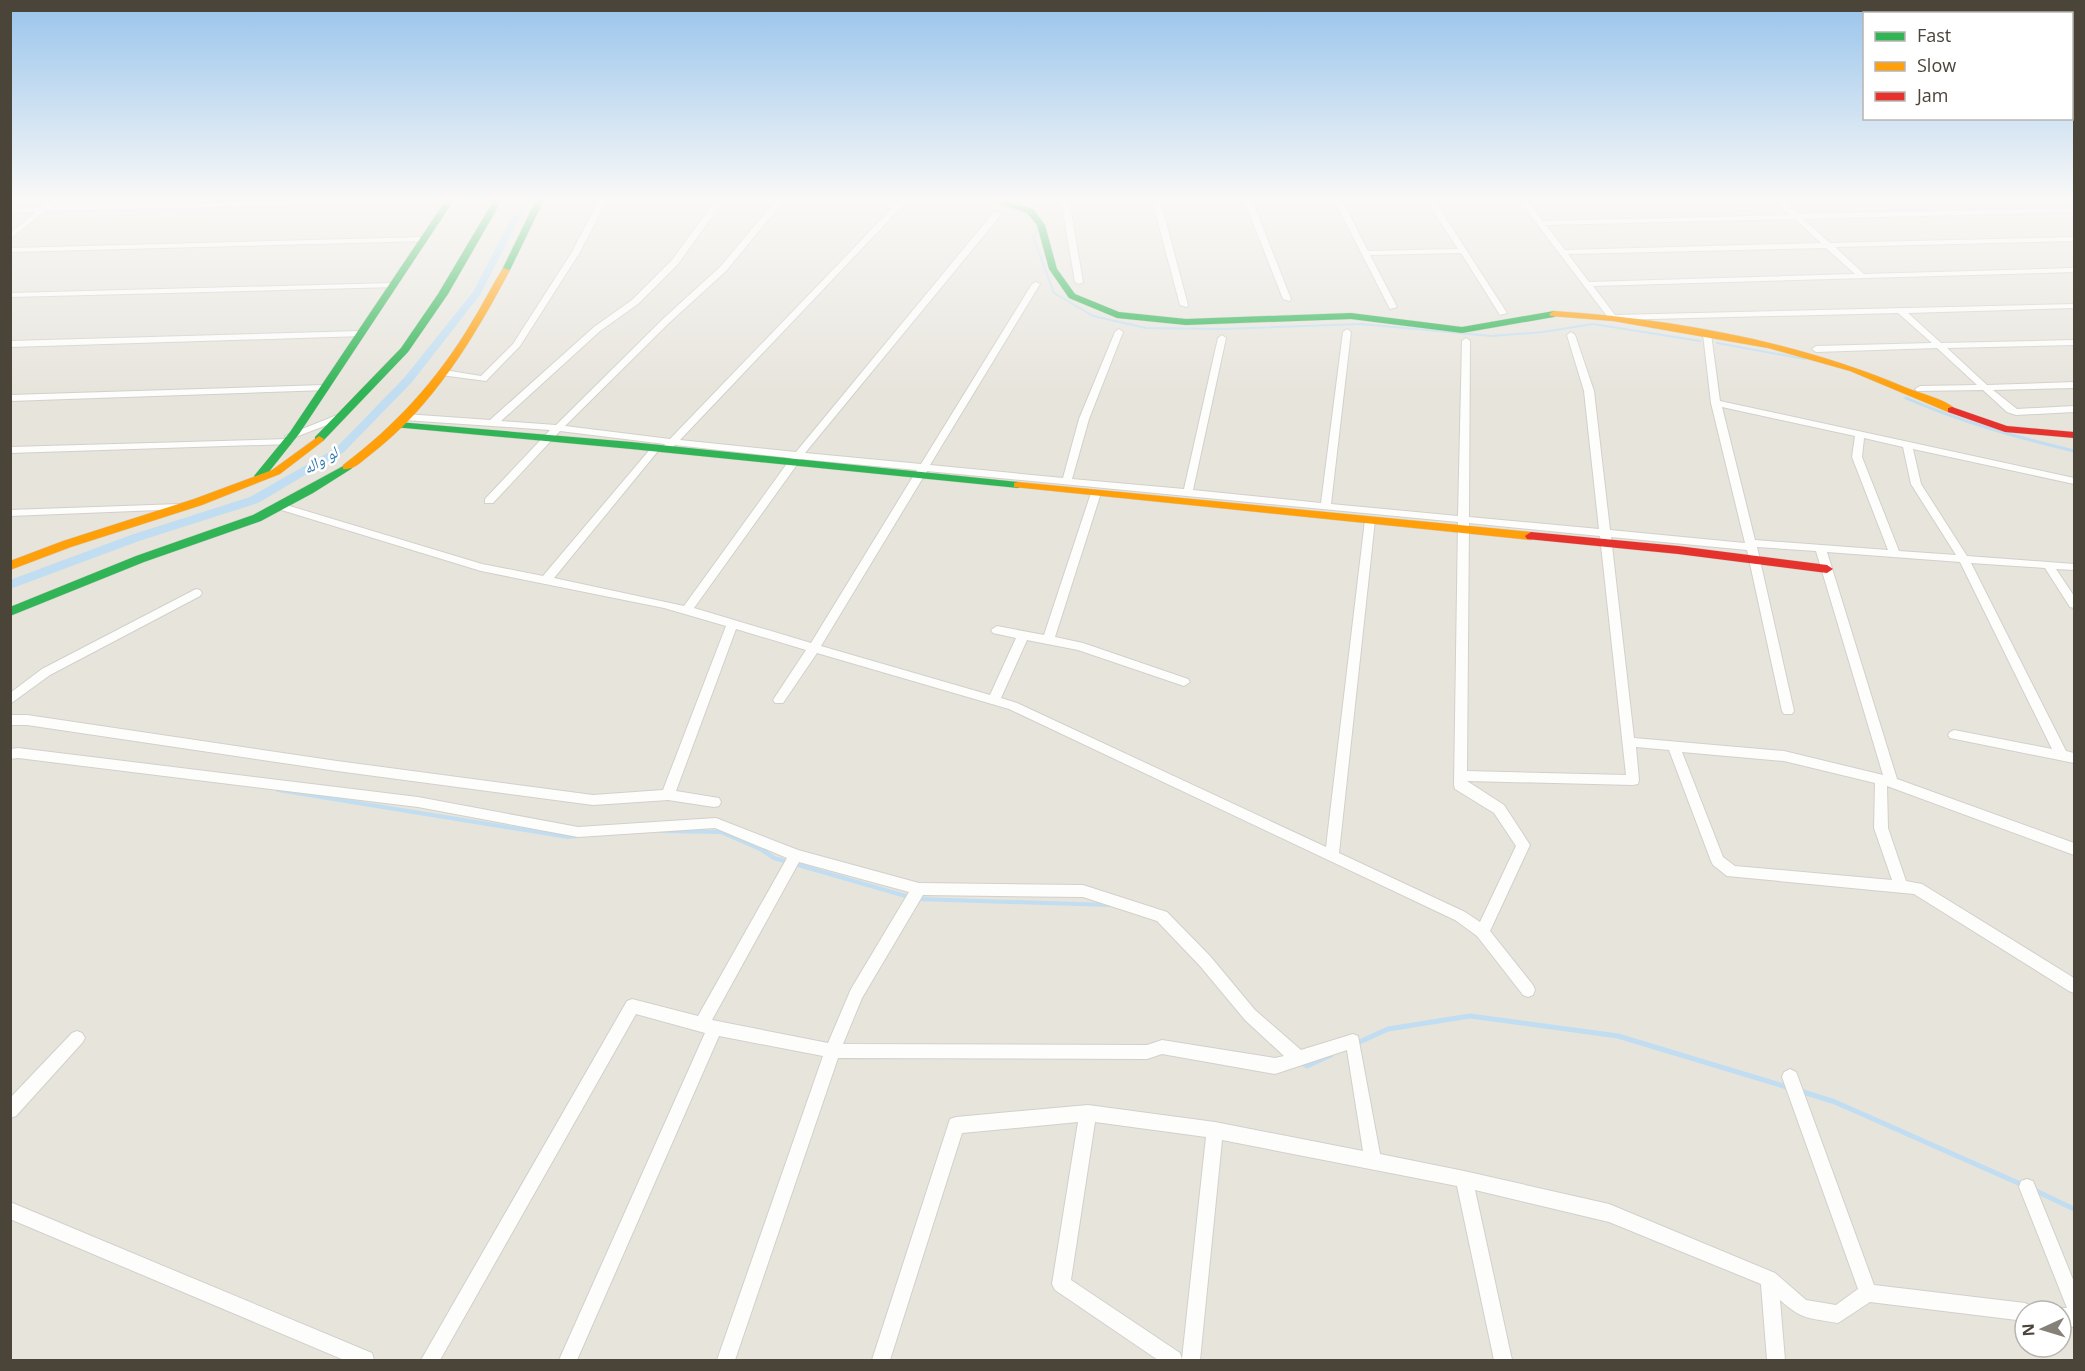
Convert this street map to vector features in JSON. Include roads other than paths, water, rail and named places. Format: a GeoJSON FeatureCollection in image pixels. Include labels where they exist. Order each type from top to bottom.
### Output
{"type":"FeatureCollection","features":[{"type":"Feature","properties":{"kind":"street"},"geometry":{"type":"LineString","coordinates":[[257,479],[324,388],[407,264]]}},
{"type":"Feature","properties":{"kind":"street"},"geometry":{"type":"LineString","coordinates":[[10,566],[276,472],[323,436],[405,350],[461,264]]}},
{"type":"Feature","properties":{"kind":"street"},"geometry":{"type":"LineString","coordinates":[[10,612],[91,577],[256,518],[332,477],[388,436],[444,374],[511,264]]}},
{"type":"Feature","properties":{"kind":"street"},"geometry":{"type":"LineString","coordinates":[[444,374],[483,379],[516,346],[568,264]]}},
{"type":"Feature","properties":{"kind":"street"},"geometry":{"type":"LineString","coordinates":[[492,424],[597,329],[635,302],[673,264]]}},
{"type":"Feature","properties":{"kind":"street"},"geometry":{"type":"LineString","coordinates":[[489,501],[554,432],[727,264]]}},
{"type":"Feature","properties":{"kind":"street"},"geometry":{"type":"LineString","coordinates":[[546,580],[664,447],[842,264]]}},
{"type":"Feature","properties":{"kind":"street"},"geometry":{"type":"LineString","coordinates":[[686,611],[796,458],[950,264]]}},
{"type":"Feature","properties":{"kind":"street"},"geometry":{"type":"LineString","coordinates":[[1052,264],[1072,296],[1118,315],[1186,322],[1351,316],[1462,330],[1548,314],[1613,318],[2074,306]]}},
{"type":"Feature","properties":{"kind":"street"},"geometry":{"type":"LineString","coordinates":[[1076,264],[1079,282]]}},
{"type":"Feature","properties":{"kind":"street"},"geometry":{"type":"LineString","coordinates":[[1173,264],[1184,305]]}},
{"type":"Feature","properties":{"kind":"street"},"geometry":{"type":"LineString","coordinates":[[1273,264],[1287,299]]}},
{"type":"Feature","properties":{"kind":"street"},"geometry":{"type":"LineString","coordinates":[[1371,264],[1393,307]]}},
{"type":"Feature","properties":{"kind":"street"},"geometry":{"type":"LineString","coordinates":[[1471,264],[1503,314]]}},
{"type":"Feature","properties":{"kind":"street"},"geometry":{"type":"LineString","coordinates":[[1572,264],[1613,318],[1769,345],[1854,369],[1917,397],[2005,429],[2074,435]]}},
{"type":"Feature","properties":{"kind":"street"},"geometry":{"type":"LineString","coordinates":[[1849,264],[1863,277]]}},
{"type":"Feature","properties":{"kind":"street"},"geometry":{"type":"LineString","coordinates":[[1587,285],[2074,270]]}},
{"type":"Feature","properties":{"kind":"street"},"geometry":{"type":"LineString","coordinates":[[779,700],[813,649],[1036,284]]}},
{"type":"Feature","properties":{"kind":"street"},"geometry":{"type":"LineString","coordinates":[[10,295],[393,285]]}},
{"type":"Feature","properties":{"kind":"street"},"geometry":{"type":"LineString","coordinates":[[1900,310],[2013,411],[2074,409]]}},
{"type":"Feature","properties":{"kind":"street"},"geometry":{"type":"LineString","coordinates":[[1067,480],[1084,419],[1119,332]]}},
{"type":"Feature","properties":{"kind":"street"},"geometry":{"type":"LineString","coordinates":[[1326,506],[1347,332]]}},
{"type":"Feature","properties":{"kind":"street"},"geometry":{"type":"LineString","coordinates":[[10,344],[360,334]]}},
{"type":"Feature","properties":{"kind":"street"},"geometry":{"type":"LineString","coordinates":[[1707,334],[1716,403],[1788,711]]}},
{"type":"Feature","properties":{"kind":"street"},"geometry":{"type":"LineString","coordinates":[[1460,776],[1633,780],[1589,391],[1571,335]]}},
{"type":"Feature","properties":{"kind":"street"},"geometry":{"type":"LineString","coordinates":[[1188,492],[1222,338]]}},
{"type":"Feature","properties":{"kind":"street"},"geometry":{"type":"LineString","coordinates":[[1466,341],[1460,785],[1499,809],[1523,845],[1482,932]]}},
{"type":"Feature","properties":{"kind":"street"},"geometry":{"type":"LineString","coordinates":[[1816,349],[2074,342]]}},
{"type":"Feature","properties":{"kind":"street"},"geometry":{"type":"LineString","coordinates":[[1920,389],[2074,385]]}},
{"type":"Feature","properties":{"kind":"street"},"geometry":{"type":"LineString","coordinates":[[10,398],[324,388]]}},
{"type":"Feature","properties":{"kind":"street"},"geometry":{"type":"LineString","coordinates":[[1716,403],[2074,481]]}},
{"type":"Feature","properties":{"kind":"street"},"geometry":{"type":"LineString","coordinates":[[10,450],[286,439],[342,416]]}},
{"type":"Feature","properties":{"kind":"street"},"geometry":{"type":"LineString","coordinates":[[402,421],[492,424],[664,447],[922,471],[1096,493],[1370,520],[1463,524]]}},
{"type":"Feature","properties":{"kind":"street"},"geometry":{"type":"LineString","coordinates":[[402,421],[554,432]]}},
{"type":"Feature","properties":{"kind":"street"},"geometry":{"type":"LineString","coordinates":[[1860,435],[1857,457],[1895,554]]}},
{"type":"Feature","properties":{"kind":"street"},"geometry":{"type":"LineString","coordinates":[[1906,445],[1916,484],[1964,559],[2068,757]]}},
{"type":"Feature","properties":{"kind":"street"},"geometry":{"type":"LineString","coordinates":[[922,471],[1067,480],[1326,506],[1463,524],[1604,538],[1752,550],[1820,548],[2074,567]]}},
{"type":"Feature","properties":{"kind":"street"},"geometry":{"type":"LineString","coordinates":[[1048,640],[1096,493]]}},
{"type":"Feature","properties":{"kind":"street"},"geometry":{"type":"LineString","coordinates":[[279,506],[481,567],[686,611],[1012,706],[1460,916],[1482,932],[1528,990]]}},
{"type":"Feature","properties":{"kind":"street"},"geometry":{"type":"LineString","coordinates":[[10,513],[180,507]]}},
{"type":"Feature","properties":{"kind":"street"},"geometry":{"type":"LineString","coordinates":[[1332,856],[1370,520]]}},
{"type":"Feature","properties":{"kind":"street"},"geometry":{"type":"LineString","coordinates":[[1820,548],[1887,781],[1881,828],[1901,886]]}},
{"type":"Feature","properties":{"kind":"street"},"geometry":{"type":"LineString","coordinates":[[1752,550],[1827,569]]}},
{"type":"Feature","properties":{"kind":"street"},"geometry":{"type":"LineString","coordinates":[[2048,565],[2074,604]]}},
{"type":"Feature","properties":{"kind":"street"},"geometry":{"type":"LineString","coordinates":[[10,700],[46,672],[195,593]]}},
{"type":"Feature","properties":{"kind":"street"},"geometry":{"type":"LineString","coordinates":[[669,795],[732,624]]}},
{"type":"Feature","properties":{"kind":"street"},"geometry":{"type":"LineString","coordinates":[[997,630],[1079,646],[1184,682]]}},
{"type":"Feature","properties":{"kind":"street"},"geometry":{"type":"LineString","coordinates":[[993,701],[1023,635]]}},
{"type":"Feature","properties":{"kind":"street"},"geometry":{"type":"LineString","coordinates":[[10,720],[27,720],[349,768],[593,800],[669,795],[714,802]]}},
{"type":"Feature","properties":{"kind":"street"},"geometry":{"type":"LineString","coordinates":[[1954,735],[2068,757]]}},
{"type":"Feature","properties":{"kind":"street"},"geometry":{"type":"LineString","coordinates":[[1629,742],[1784,756],[1887,781],[2074,849]]}},
{"type":"Feature","properties":{"kind":"street"},"geometry":{"type":"LineString","coordinates":[[1673,745],[1718,861],[1732,872],[1917,888],[2074,987]]}},
{"type":"Feature","properties":{"kind":"street"},"geometry":{"type":"LineString","coordinates":[[10,754],[18,753],[418,802],[578,832],[716,823],[796,855],[919,889],[1083,891],[1161,916],[1204,961],[1250,1015],[1298,1058]]}},
{"type":"Feature","properties":{"kind":"street"},"geometry":{"type":"LineString","coordinates":[[568,1360],[709,1026],[796,855]]}},
{"type":"Feature","properties":{"kind":"street"},"geometry":{"type":"LineString","coordinates":[[726,1360],[833,1051],[856,994],[919,889]]}},
{"type":"Feature","properties":{"kind":"street"},"geometry":{"type":"LineString","coordinates":[[430,1360],[632,1006],[709,1026],[833,1051],[1147,1052],[1162,1047],[1275,1066],[1353,1041],[1373,1161]]}},
{"type":"Feature","properties":{"kind":"street"},"geometry":{"type":"LineString","coordinates":[[10,1110],[77,1038]]}},
{"type":"Feature","properties":{"kind":"street"},"geometry":{"type":"LineString","coordinates":[[1790,1077],[1868,1293]]}},
{"type":"Feature","properties":{"kind":"street"},"geometry":{"type":"LineString","coordinates":[[881,1360],[956,1125],[1088,1113],[1215,1130],[1464,1179],[1609,1213],[1769,1279],[1802,1308],[1838,1314],[1868,1293],[2013,1311]]}},
{"type":"Feature","properties":{"kind":"street"},"geometry":{"type":"LineString","coordinates":[[1088,1113],[1060,1284],[1173,1360]]}},
{"type":"Feature","properties":{"kind":"street"},"geometry":{"type":"LineString","coordinates":[[1191,1360],[1215,1130]]}},
{"type":"Feature","properties":{"kind":"street"},"geometry":{"type":"LineString","coordinates":[[1464,1179],[1503,1360]]}},
{"type":"Feature","properties":{"kind":"street"},"geometry":{"type":"LineString","coordinates":[[2027,1187],[2074,1303]]}},
{"type":"Feature","properties":{"kind":"street"},"geometry":{"type":"LineString","coordinates":[[10,1210],[365,1360]]}},
{"type":"Feature","properties":{"kind":"street"},"geometry":{"type":"LineString","coordinates":[[1769,1279],[1776,1360]]}},
{"type":"Feature","properties":{"kind":"waterway","name":"لو واله"},"geometry":{"type":"LineString","coordinates":[[10,585],[135,538],[254,500],[340,450],[408,380],[477,293],[492,264]]}},
{"type":"Feature","properties":{"kind":"waterway"},"geometry":{"type":"LineString","coordinates":[[1043,264],[1054,293],[1093,316],[1146,328],[1224,329],[1361,324],[1491,336],[1543,332],[1593,324],[1700,341]]}},
{"type":"Feature","properties":{"kind":"waterway"},"geometry":{"type":"LineString","coordinates":[[1717,343],[1805,359]]}},
{"type":"Feature","properties":{"kind":"waterway"},"geometry":{"type":"LineString","coordinates":[[1909,399],[1906,398],[1989,428],[2074,451]]}},
{"type":"Feature","properties":{"kind":"waterway"},"geometry":{"type":"LineString","coordinates":[[278,790],[568,837],[579,836]]}},
{"type":"Feature","properties":{"kind":"waterway"},"geometry":{"type":"LineString","coordinates":[[661,831],[721,832],[762,850],[774,858],[909,897]]}},
{"type":"Feature","properties":{"kind":"waterway"},"geometry":{"type":"LineString","coordinates":[[917,899],[1110,905]]}},
{"type":"Feature","properties":{"kind":"waterway"},"geometry":{"type":"LineString","coordinates":[[1355,1044],[1388,1029],[1470,1016],[1618,1036],[1790,1088]]}},
{"type":"Feature","properties":{"kind":"waterway"},"geometry":{"type":"LineString","coordinates":[[1300,1062],[1307,1066],[1331,1055]]}},
{"type":"Feature","properties":{"kind":"waterway"},"geometry":{"type":"LineString","coordinates":[[1800,1091],[1835,1102],[2025,1186]]}},
{"type":"Feature","properties":{"kind":"waterway"},"geometry":{"type":"LineString","coordinates":[[2034,1190],[2074,1209]]}}]}
